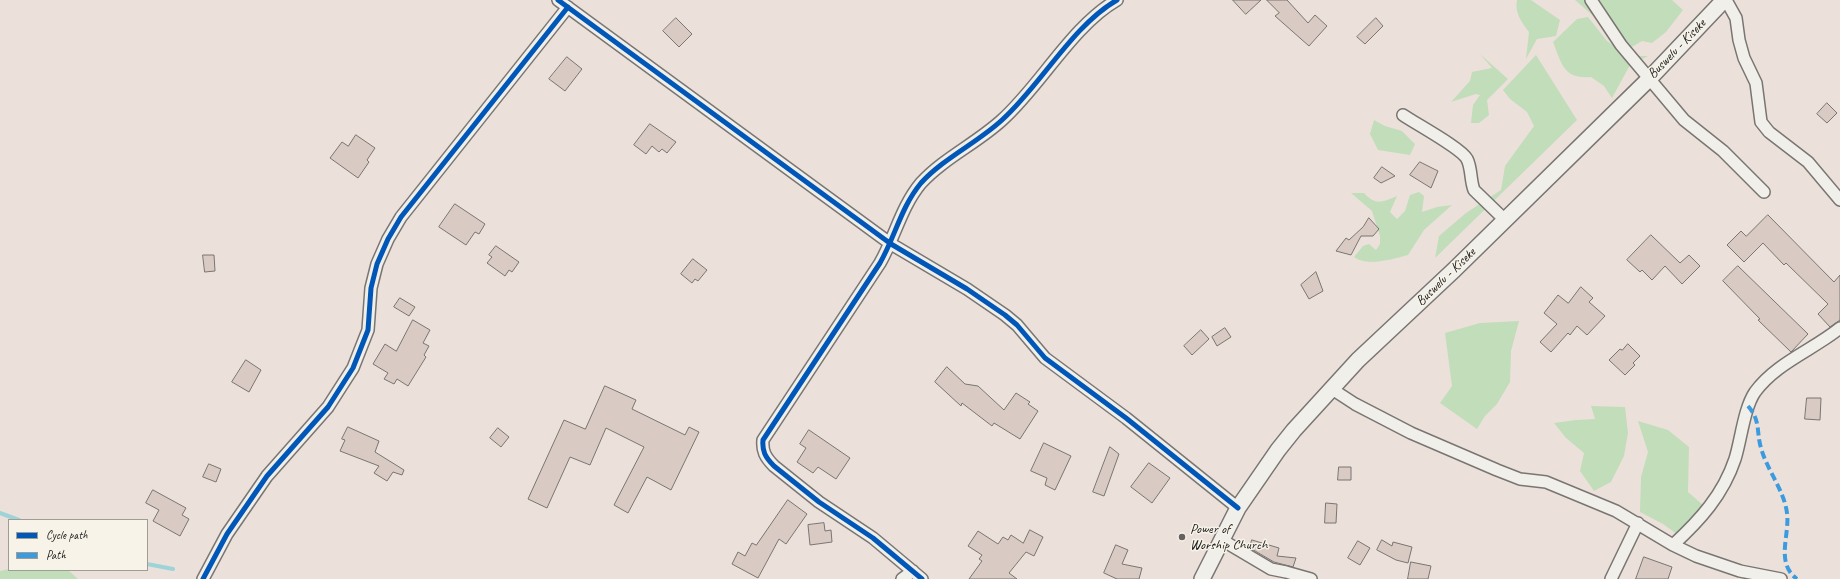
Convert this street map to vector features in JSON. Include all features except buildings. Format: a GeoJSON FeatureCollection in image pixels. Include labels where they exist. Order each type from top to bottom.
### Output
{"type":"FeatureCollection","features":[{"type":"Feature","properties":{"kind":"main road","name":"Buswelu - Kiseke"},"geometry":{"type":"LineString","coordinates":[[1202,579],[1238,508],[1278,450],[1332,388],[1358,360],[1505,220],[1649,79],[1725,0]]}},
{"type":"Feature","properties":{"kind":"street"},"geometry":{"type":"LineString","coordinates":[[558,0],[891,244],[967,289],[1005,315],[1017,325],[1045,358],[1126,418],[1238,508]]}},
{"type":"Feature","properties":{"kind":"street"},"geometry":{"type":"LineString","coordinates":[[922,579],[873,538],[819,502],[768,460],[762,450],[763,440],[891,244],[898,220],[909,200],[922,183],[940,166],[1003,120],[1040,80],[1077,34],[1108,5],[1116,0]]}},
{"type":"Feature","properties":{"kind":"street"},"geometry":{"type":"LineString","coordinates":[[1591,0],[1621,45],[1684,120],[1723,151],[1764,192]]}},
{"type":"Feature","properties":{"kind":"street"},"geometry":{"type":"LineString","coordinates":[[1725,0],[1736,18],[1739,40],[1744,58],[1756,83],[1761,122],[1768,132],[1808,162],[1840,200]]}},
{"type":"Feature","properties":{"kind":"street"},"geometry":{"type":"LineString","coordinates":[[202,579],[227,534],[267,476],[328,407],[353,368],[368,330],[371,288],[377,264],[394,228],[568,7]]}},
{"type":"Feature","properties":{"kind":"street"},"geometry":{"type":"LineString","coordinates":[[1403,115],[1464,154],[1470,167],[1471,184],[1474,190],[1505,220]]}},
{"type":"Feature","properties":{"kind":"street"},"geometry":{"type":"LineString","coordinates":[[1673,545],[1697,522],[1721,491],[1735,459],[1748,406],[1754,393],[1777,370],[1840,328]]}},
{"type":"Feature","properties":{"kind":"street"},"geometry":{"type":"LineString","coordinates":[[1332,388],[1376,415],[1425,439],[1510,476],[1520,479],[1546,482],[1583,496],[1616,511],[1673,545],[1696,556],[1725,566],[1781,579]]}},
{"type":"Feature","properties":{"kind":"street"},"geometry":{"type":"LineString","coordinates":[[1611,579],[1638,523]]}},
{"type":"Feature","properties":{"kind":"street"},"geometry":{"type":"LineString","coordinates":[[1222,540],[1271,569],[1311,579]]}},
{"type":"Feature","properties":{"kind":"street"},"geometry":{"type":"LineString","coordinates":[[902,579],[912,572]]}},
{"type":"Feature","properties":{"kind":"green space"},"geometry":{"type":"Polygon","coordinates":[[[1517,0],[1531,0],[1560,20],[1556,36],[1537,39],[1526,59],[1529,32],[1521,21],[1518,13],[1516,4],[1517,0]]]}},
{"type":"Feature","properties":{"kind":"green space"},"geometry":{"type":"Polygon","coordinates":[[[1575,0],[1672,0],[1683,10],[1666,32],[1652,43],[1642,41],[1630,48],[1575,0]]]}},
{"type":"Feature","properties":{"kind":"green space"},"geometry":{"type":"Polygon","coordinates":[[[1588,17],[1607,41],[1628,56],[1648,56],[1630,65],[1612,98],[1604,86],[1591,77],[1582,77],[1569,73],[1562,63],[1553,42],[1577,19],[1588,17]]]}},
{"type":"Feature","properties":{"kind":"green space"},"geometry":{"type":"Polygon","coordinates":[[[1480,54],[1508,79],[1487,100],[1489,115],[1479,123],[1471,123],[1473,105],[1480,95],[1476,94],[1451,102],[1470,81],[1472,72],[1492,68],[1480,54]]]}},
{"type":"Feature","properties":{"kind":"green space"},"geometry":{"type":"Polygon","coordinates":[[[1536,55],[1577,120],[1435,258],[1439,236],[1466,213],[1501,190],[1505,166],[1534,126],[1527,112],[1510,99],[1503,90],[1536,55]]]}},
{"type":"Feature","properties":{"kind":"green space"},"geometry":{"type":"Polygon","coordinates":[[[1374,120],[1385,126],[1402,131],[1415,144],[1410,155],[1378,150],[1370,134],[1374,120]]]}},
{"type":"Feature","properties":{"kind":"green space"},"geometry":{"type":"Polygon","coordinates":[[[1419,192],[1424,196],[1422,212],[1437,207],[1452,205],[1424,230],[1408,255],[1373,262],[1359,260],[1354,257],[1363,246],[1369,244],[1376,250],[1380,244],[1380,236],[1372,211],[1351,193],[1364,193],[1372,200],[1379,202],[1397,196],[1390,212],[1397,219],[1405,211],[1410,195],[1419,192]]]}},
{"type":"Feature","properties":{"kind":"green space"},"geometry":{"type":"Polygon","coordinates":[[[1519,321],[1511,351],[1510,382],[1497,404],[1485,416],[1477,429],[1440,403],[1452,386],[1445,333],[1480,323],[1519,321]]]}},
{"type":"Feature","properties":{"kind":"green space"},"geometry":{"type":"Polygon","coordinates":[[[1591,406],[1625,407],[1628,433],[1624,456],[1611,482],[1594,491],[1580,471],[1584,453],[1566,438],[1554,423],[1595,419],[1591,406]]]}},
{"type":"Feature","properties":{"kind":"green space"},"geometry":{"type":"Polygon","coordinates":[[[1638,421],[1668,430],[1689,447],[1688,492],[1703,505],[1693,525],[1678,535],[1663,524],[1640,512],[1641,477],[1648,452],[1638,421]]]}},
{"type":"Feature","properties":{"kind":"green space"},"geometry":{"type":"Polygon","coordinates":[[[8,569],[8,571],[69,571],[78,579],[0,579],[0,571],[8,569]]]}},
{"type":"Feature","properties":{"kind":"waterway"},"geometry":{"type":"LineString","coordinates":[[0,513],[16,519]]}},
{"type":"Feature","properties":{"kind":"waterway"},"geometry":{"type":"LineString","coordinates":[[148,564],[173,569]]}},
{"type":"Feature","properties":{"kind":"marked path"},"geometry":{"type":"LineString","coordinates":[[1748,406],[1757,421],[1761,448],[1767,464],[1783,496],[1787,513],[1785,557],[1790,572],[1797,579]]}},
{"type":"Feature","properties":{"kind":"cycle path"},"geometry":{"type":"LineString","coordinates":[[558,0],[891,244],[967,289],[1005,315],[1017,325],[1045,358],[1126,418],[1238,508]]}},
{"type":"Feature","properties":{"kind":"cycle path"},"geometry":{"type":"LineString","coordinates":[[922,579],[873,538],[819,502],[774,466],[765,454],[763,440],[880,263],[908,202],[921,183],[950,158],[1002,120],[1030,90],[1071,40],[1101,11],[1117,0]]}},
{"type":"Feature","properties":{"kind":"cycle path"},"geometry":{"type":"LineString","coordinates":[[203,579],[227,534],[267,476],[328,407],[353,368],[368,330],[371,288],[377,264],[388,239],[401,217],[568,7]]}},
{"type":"Feature","properties":{"kind":"place","name":"Power of Worship Church"},"geometry":{"type":"Point","coordinates":[1182,537]}}]}
